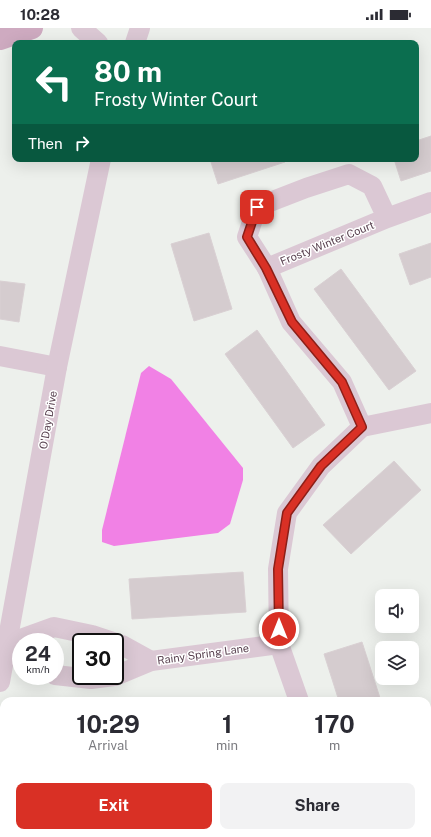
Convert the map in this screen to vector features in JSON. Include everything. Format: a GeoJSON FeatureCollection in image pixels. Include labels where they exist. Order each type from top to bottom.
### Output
{"type":"FeatureCollection","features":[{"type":"Feature","properties":{"kind":"main road"},"geometry":{"type":"LineString","coordinates":[[0,39],[32,28]]}},
{"type":"Feature","properties":{"kind":"street"},"geometry":{"type":"LineString","coordinates":[[81,28],[95,40]]}},
{"type":"Feature","properties":{"kind":"street"},"geometry":{"type":"LineString","coordinates":[[136,40],[140,28]]}},
{"type":"Feature","properties":{"kind":"street","name":"O'Day Drive"},"geometry":{"type":"LineString","coordinates":[[0,682],[9,648],[57,367],[100,162]]}},
{"type":"Feature","properties":{"kind":"street","name":"Frosty Winter Court"},"geometry":{"type":"LineString","coordinates":[[362,427],[342,382],[292,322],[266,268],[247,237],[257,207],[306,188],[349,174],[372,186],[387,218]]}},
{"type":"Feature","properties":{"kind":"street","name":"Frosty Winter Court"},"geometry":{"type":"LineString","coordinates":[[266,268],[387,218],[431,202]]}},
{"type":"Feature","properties":{"kind":"street"},"geometry":{"type":"LineString","coordinates":[[0,356],[57,367]]}},
{"type":"Feature","properties":{"kind":"street"},"geometry":{"type":"LineString","coordinates":[[298,697],[279,644],[278,569],[287,513],[321,466],[362,427],[431,413]]}},
{"type":"Feature","properties":{"kind":"street","name":"Rainy Spring Lane"},"geometry":{"type":"LineString","coordinates":[[9,648],[54,627],[82,633]]}},
{"type":"Feature","properties":{"kind":"street","name":"Rainy Spring Lane"},"geometry":{"type":"LineString","coordinates":[[124,672],[151,661],[279,644]]}},
{"type":"Feature","properties":{"kind":"street","name":"Rainy Spring Lane"},"geometry":{"type":"LineString","coordinates":[[124,646],[151,661]]}},
{"type":"Feature","properties":{"kind":"shaded area"},"geometry":{"type":"Polygon","coordinates":[[[149,366],[171,379],[243,468],[243,480],[230,524],[218,533],[114,546],[102,542],[102,530],[141,373],[149,366]]]}},
{"type":"Feature","properties":{"kind":"building"},"geometry":{"type":"Polygon","coordinates":[[[431,136],[431,171],[401,181],[395,162],[419,162],[419,140],[431,136]]]}},
{"type":"Feature","properties":{"kind":"building"},"geometry":{"type":"Polygon","coordinates":[[[211,162],[285,162],[218,184],[211,162]]]}},
{"type":"Feature","properties":{"kind":"building"},"geometry":{"type":"Polygon","coordinates":[[[209,233],[232,309],[194,321],[171,244],[209,233]]]}},
{"type":"Feature","properties":{"kind":"building"},"geometry":{"type":"Polygon","coordinates":[[[431,243],[431,277],[410,285],[399,254],[431,243]]]}},
{"type":"Feature","properties":{"kind":"building"},"geometry":{"type":"Polygon","coordinates":[[[341,269],[416,371],[389,390],[314,289],[341,269]]]}},
{"type":"Feature","properties":{"kind":"building"},"geometry":{"type":"Polygon","coordinates":[[[0,281],[25,284],[19,322],[0,319],[0,281]]]}},
{"type":"Feature","properties":{"kind":"building"},"geometry":{"type":"Polygon","coordinates":[[[257,330],[325,425],[293,448],[225,354],[257,330]]]}},
{"type":"Feature","properties":{"kind":"building"},"geometry":{"type":"Polygon","coordinates":[[[394,461],[421,490],[351,554],[323,525],[394,461]]]}},
{"type":"Feature","properties":{"kind":"building"},"geometry":{"type":"Polygon","coordinates":[[[243,572],[246,612],[132,619],[129,579],[243,572]]]}},
{"type":"Feature","properties":{"kind":"building"},"geometry":{"type":"Polygon","coordinates":[[[362,642],[380,697],[338,697],[324,654],[362,642]]]}},
{"type":"Feature","properties":{"kind":"route"},"geometry":{"type":"LineString","coordinates":[[257,207],[247,237],[266,268],[292,322],[342,382],[362,427],[321,466],[287,513],[278,569],[279,629]]}}]}
